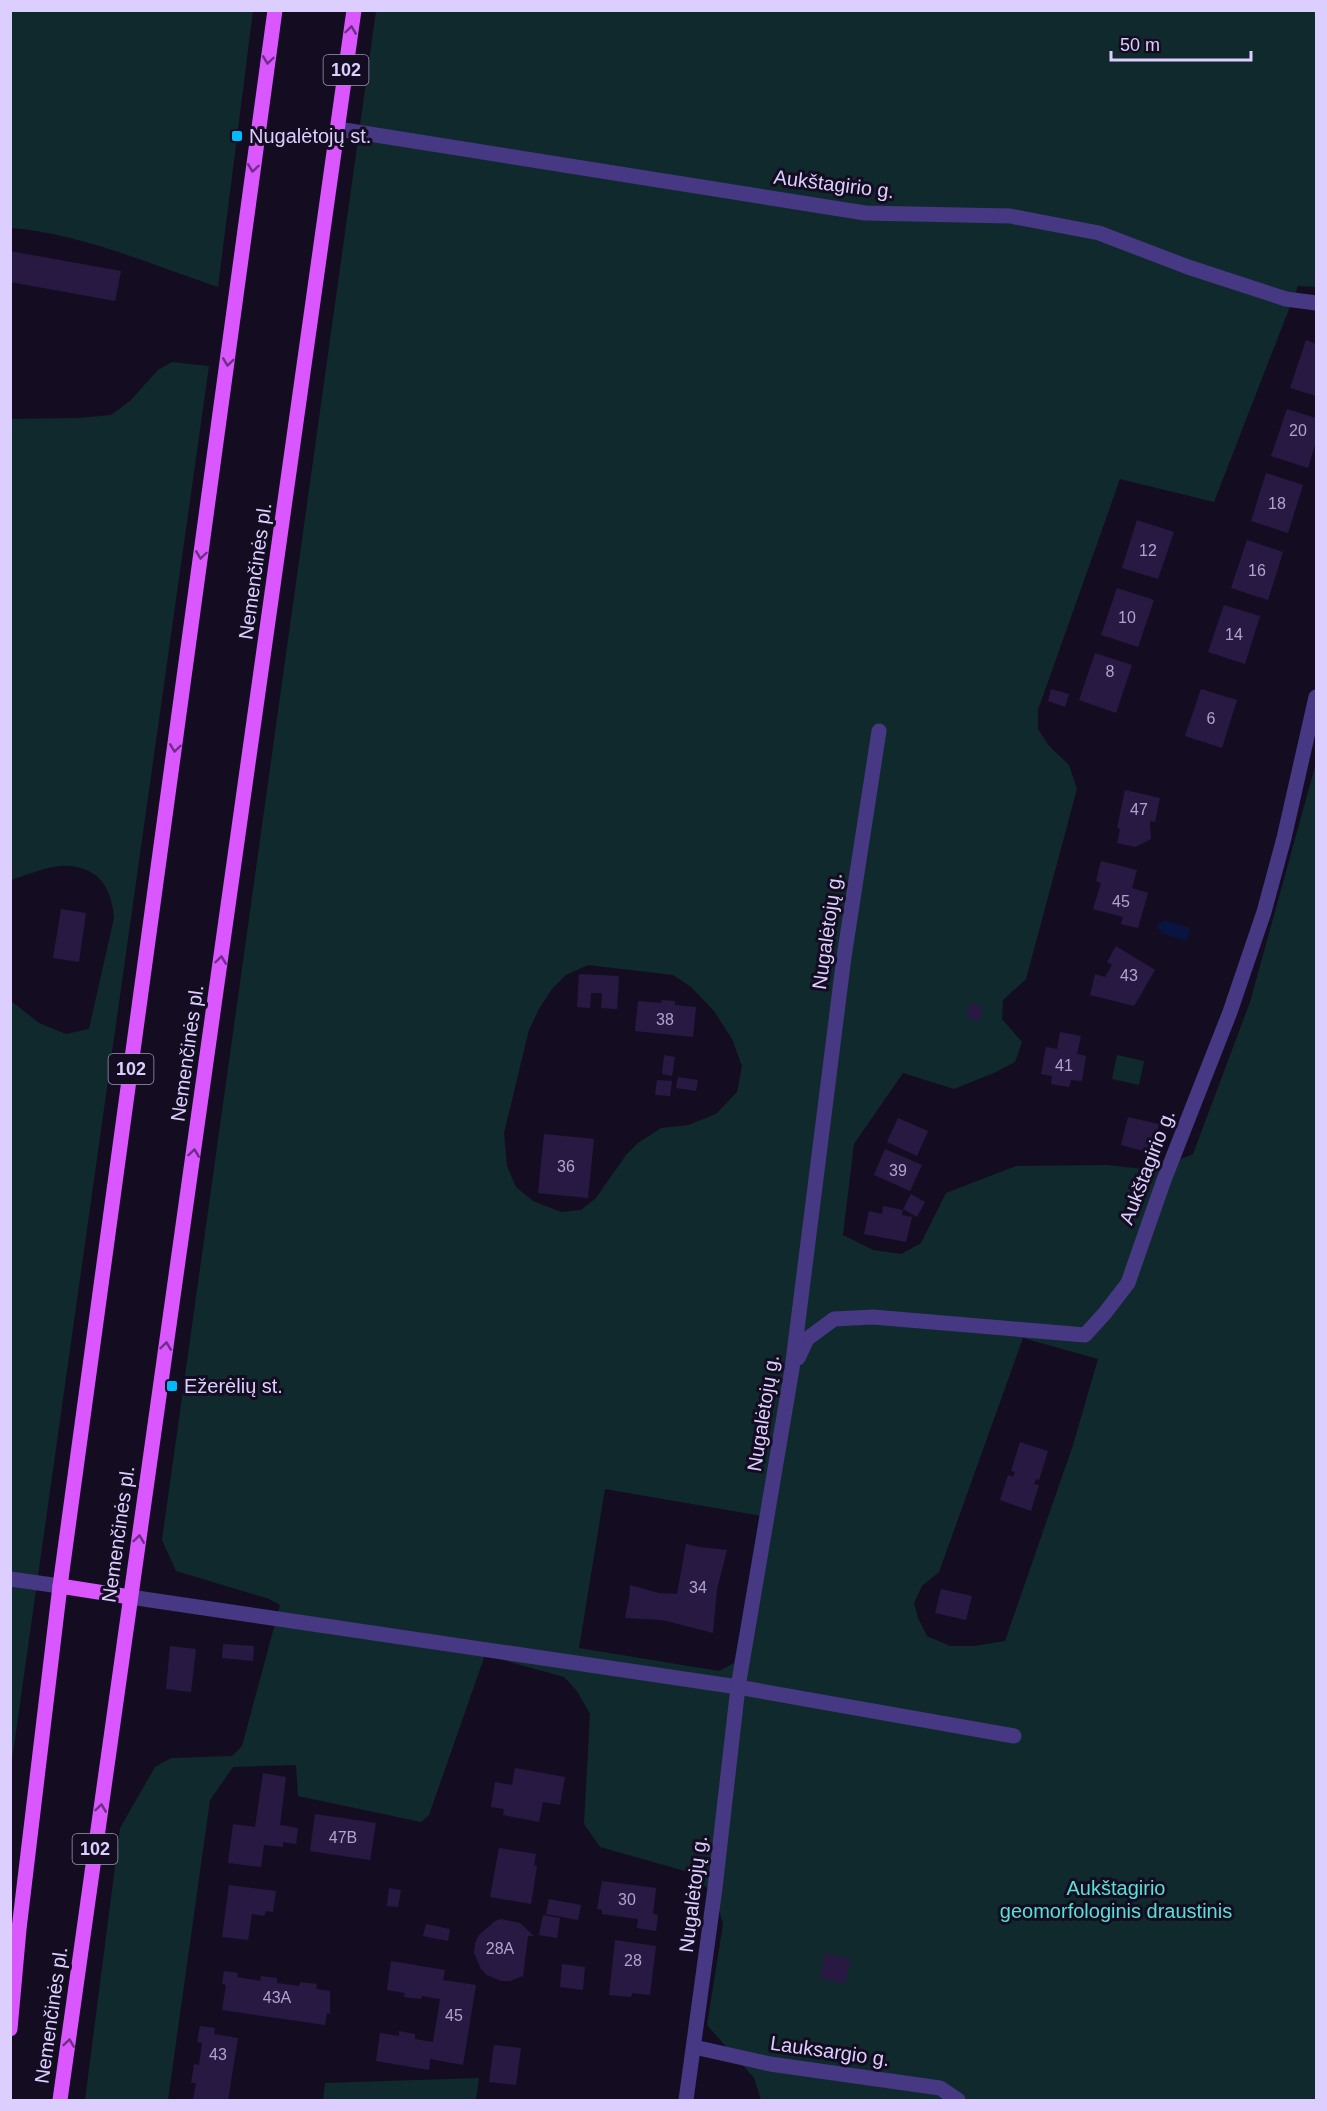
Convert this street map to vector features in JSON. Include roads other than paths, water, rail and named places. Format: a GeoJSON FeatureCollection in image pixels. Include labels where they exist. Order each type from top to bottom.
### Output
{"type":"FeatureCollection","features":[{"type":"Feature","properties":{"kind":"main road","name":"Nemenčinės pl."},"geometry":{"type":"LineString","coordinates":[[10,2029],[60,1586],[275,10]]}},
{"type":"Feature","properties":{"kind":"main road","name":"Nemenčinės pl."},"geometry":{"type":"LineString","coordinates":[[60,2100],[354,10]]}},
{"type":"Feature","properties":{"kind":"main road"},"geometry":{"type":"LineString","coordinates":[[60,1586],[130,1597]]}},
{"type":"Feature","properties":{"kind":"street","name":"Aukštagirio g."},"geometry":{"type":"LineString","coordinates":[[338,129],[865,213],[1011,216],[1098,233],[1188,267],[1286,298],[1317,303]]}},
{"type":"Feature","properties":{"kind":"street","name":"Aukštagirio g."},"geometry":{"type":"LineString","coordinates":[[792,1369],[807,1339],[834,1319],[873,1317],[1085,1335],[1105,1313],[1128,1283],[1164,1180],[1230,1012],[1267,901],[1317,697]]}},
{"type":"Feature","properties":{"kind":"street","name":"Nugalėtojų g."},"geometry":{"type":"LineString","coordinates":[[686,2100],[719,1858],[738,1687],[792,1369],[844,957],[879,731]]}},
{"type":"Feature","properties":{"kind":"street"},"geometry":{"type":"LineString","coordinates":[[10,1579],[60,1586]]}},
{"type":"Feature","properties":{"kind":"street"},"geometry":{"type":"LineString","coordinates":[[130,1597],[738,1687],[1014,1736]]}},
{"type":"Feature","properties":{"kind":"street","name":"Lauksargio g."},"geometry":{"type":"LineString","coordinates":[[694,2047],[770,2064],[940,2088],[958,2100]]}},
{"type":"Feature","properties":{"kind":"place","name":"Nugalėtojų st."},"geometry":{"type":"Point","coordinates":[237,136]}},
{"type":"Feature","properties":{"kind":"place","name":"Ežerėlių st."},"geometry":{"type":"Point","coordinates":[172,1386]}},
{"type":"Feature","properties":{"kind":"park label","name":"Aukštagirio geomorfologinis draustinis"},"geometry":{"type":"Point","coordinates":[1116,1900]}}]}
